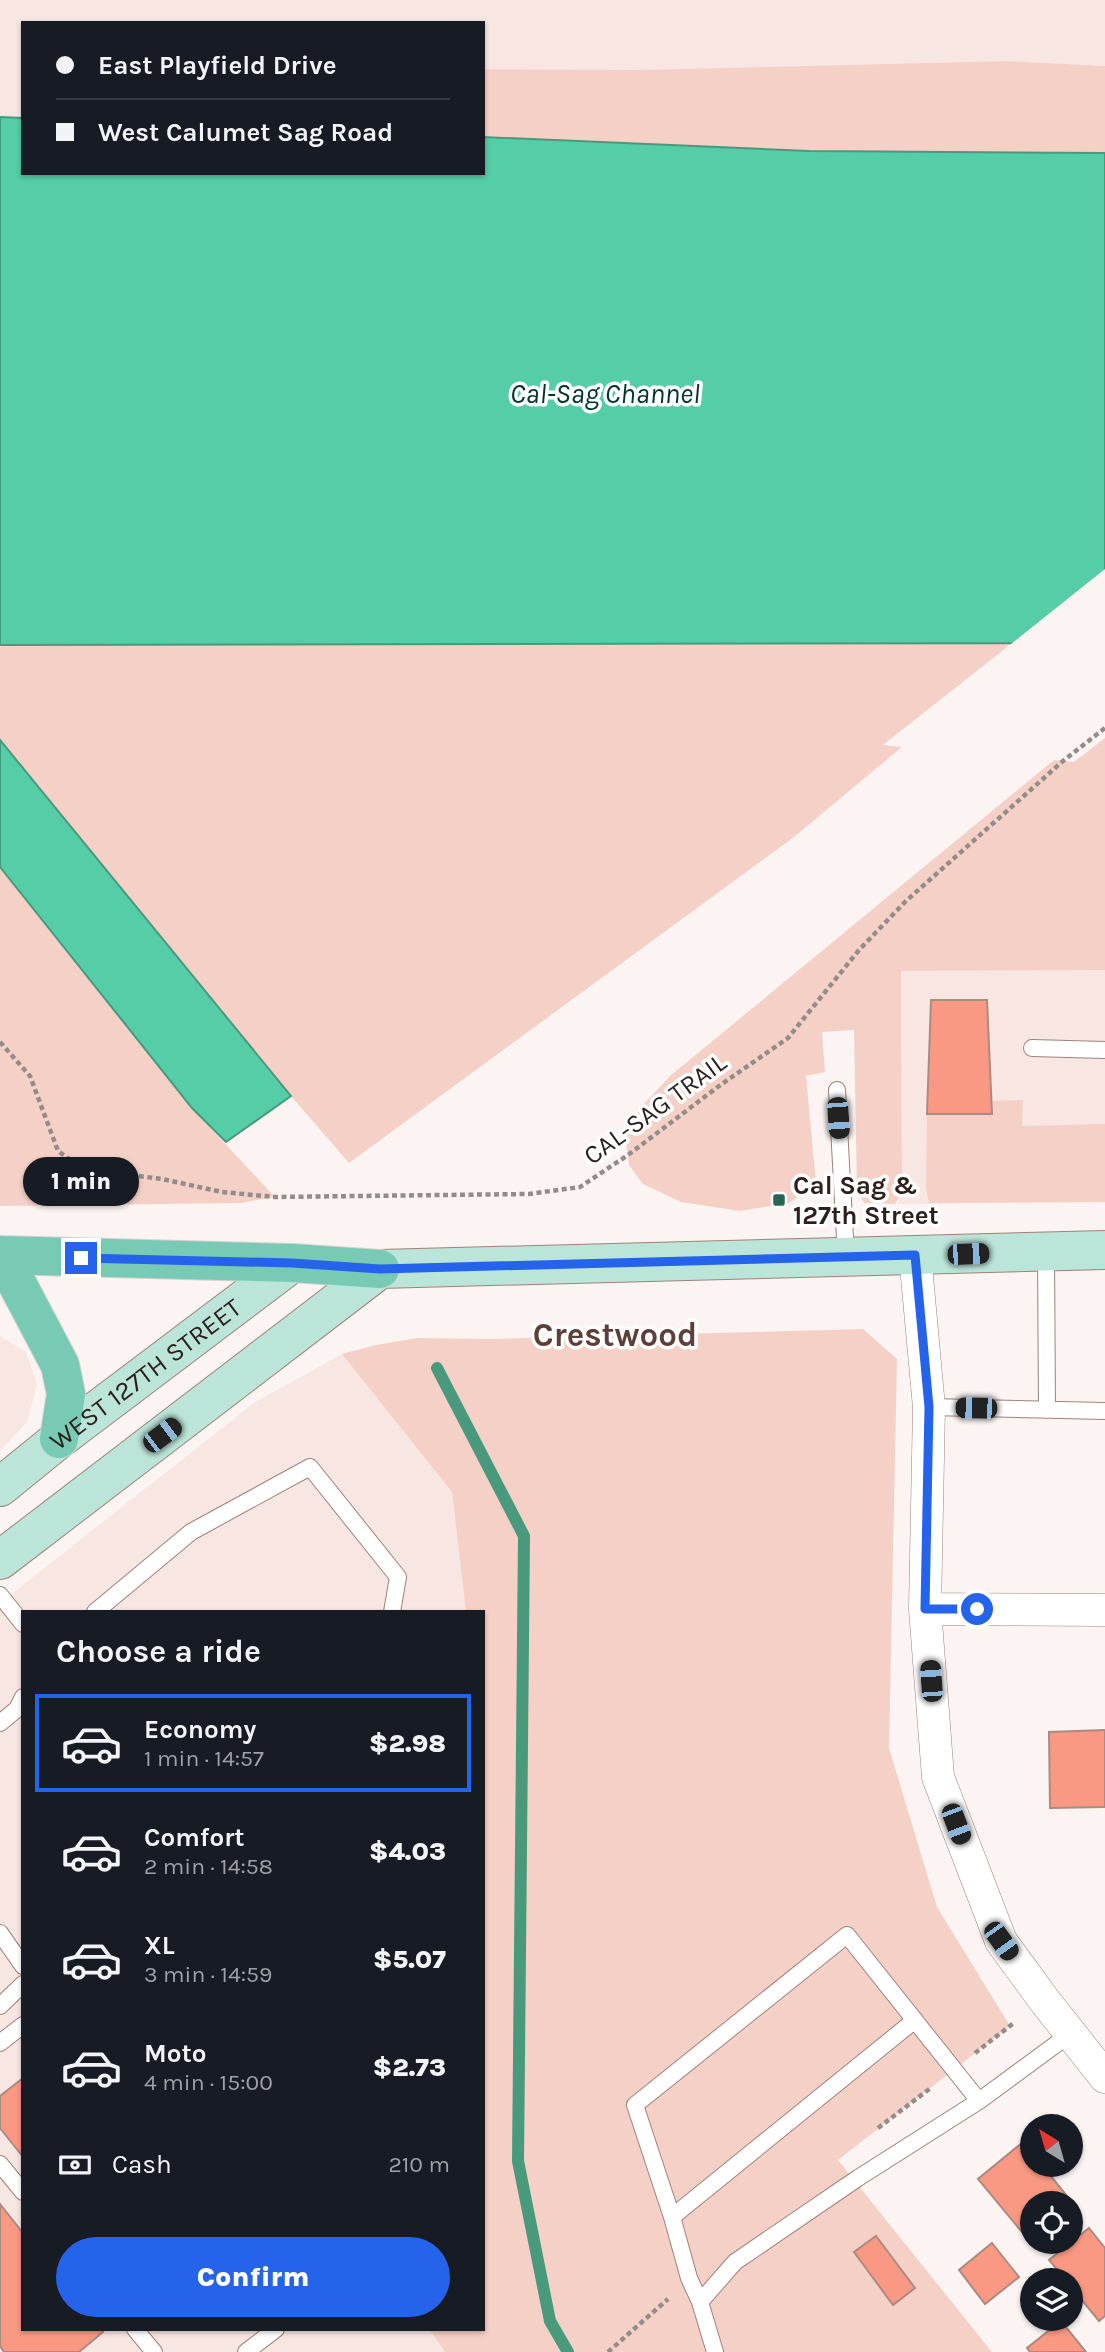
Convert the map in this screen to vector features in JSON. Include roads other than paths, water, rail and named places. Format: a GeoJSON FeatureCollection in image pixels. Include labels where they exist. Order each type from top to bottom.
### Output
{"type":"FeatureCollection","features":[{"type":"Feature","properties":{"kind":"main road"},"geometry":{"type":"LineString","coordinates":[[60,1439],[66,1394],[60,1365],[1,1255],[292,1263],[380,1269],[1105,1251]]}},
{"type":"Feature","properties":{"kind":"main road","name":"WEST 127TH STREET"},"geometry":{"type":"LineString","coordinates":[[0,1487],[292,1263]]}},
{"type":"Feature","properties":{"kind":"main road"},"geometry":{"type":"LineString","coordinates":[[0,1560],[380,1269]]}},
{"type":"Feature","properties":{"kind":"street"},"geometry":{"type":"LineString","coordinates":[[915,1255],[929,1407],[925,1609],[938,1777],[1001,1941],[1105,2077]]}},
{"type":"Feature","properties":{"kind":"street"},"geometry":{"type":"LineString","coordinates":[[925,1609],[1105,1611]]}},
{"type":"Feature","properties":{"kind":"lane"},"geometry":{"type":"LineString","coordinates":[[1032,1048],[1105,1050]]}},
{"type":"Feature","properties":{"kind":"lane"},"geometry":{"type":"LineString","coordinates":[[837,1090],[846,1257]]}},
{"type":"Feature","properties":{"kind":"lane"},"geometry":{"type":"LineString","coordinates":[[1046,1252],[1047,1410]]}},
{"type":"Feature","properties":{"kind":"lane"},"geometry":{"type":"LineString","coordinates":[[929,1407],[1105,1411]]}},
{"type":"Feature","properties":{"kind":"lane"},"geometry":{"type":"LineString","coordinates":[[97,1610],[191,1532],[310,1467],[398,1577],[392,1610]]}},
{"type":"Feature","properties":{"kind":"lane"},"geometry":{"type":"LineString","coordinates":[[0,1595],[21,1621]]}},
{"type":"Feature","properties":{"kind":"lane"},"geometry":{"type":"LineString","coordinates":[[0,1723],[17,1709],[21,1701]]}},
{"type":"Feature","properties":{"kind":"lane"},"geometry":{"type":"LineString","coordinates":[[0,1933],[21,1963]]}},
{"type":"Feature","properties":{"kind":"lane"},"geometry":{"type":"LineString","coordinates":[[715,2352],[635,2105],[847,1935],[979,2101]]}},
{"type":"Feature","properties":{"kind":"lane"},"geometry":{"type":"LineString","coordinates":[[0,2006],[21,1986]]}},
{"type":"Feature","properties":{"kind":"lane"},"geometry":{"type":"LineString","coordinates":[[672,2217],[915,2020]]}},
{"type":"Feature","properties":{"kind":"lane"},"geometry":{"type":"LineString","coordinates":[[0,2043],[21,2027]]}},
{"type":"Feature","properties":{"kind":"lane"},"geometry":{"type":"LineString","coordinates":[[700,2302],[735,2262],[858,2178],[979,2101],[1070,2034]]}},
{"type":"Feature","properties":{"kind":"lane"},"geometry":{"type":"LineString","coordinates":[[0,2164],[21,2190]]}},
{"type":"Feature","properties":{"kind":"lane"},"geometry":{"type":"LineString","coordinates":[[137,2331],[154,2352]]}},
{"type":"Feature","properties":{"kind":"lane"},"geometry":{"type":"LineString","coordinates":[[246,2352],[273,2331]]}},
{"type":"Feature","properties":{"kind":"water","name":"Cal-Sag Channel"},"geometry":{"type":"Polygon","coordinates":[[[0,117],[21,118],[21,175],[485,175],[485,137],[809,151],[1105,153],[1105,643],[0,645],[0,117]]]}},
{"type":"Feature","properties":{"kind":"water"},"geometry":{"type":"Polygon","coordinates":[[[0,740],[291,1096],[226,1142],[192,1108],[0,867],[0,740]]]}},
{"type":"Feature","properties":{"kind":"waterway"},"geometry":{"type":"LineString","coordinates":[[437,1368],[524,1536],[518,2161],[550,2321],[568,2352]]}},
{"type":"Feature","properties":{"kind":"place","name":"Cal Sag & 127th Street"},"geometry":{"type":"Point","coordinates":[779,1200]}},
{"type":"Feature","properties":{"kind":"district","name":"Crestwood"},"geometry":{"type":"Point","coordinates":[615,1335]}}]}
